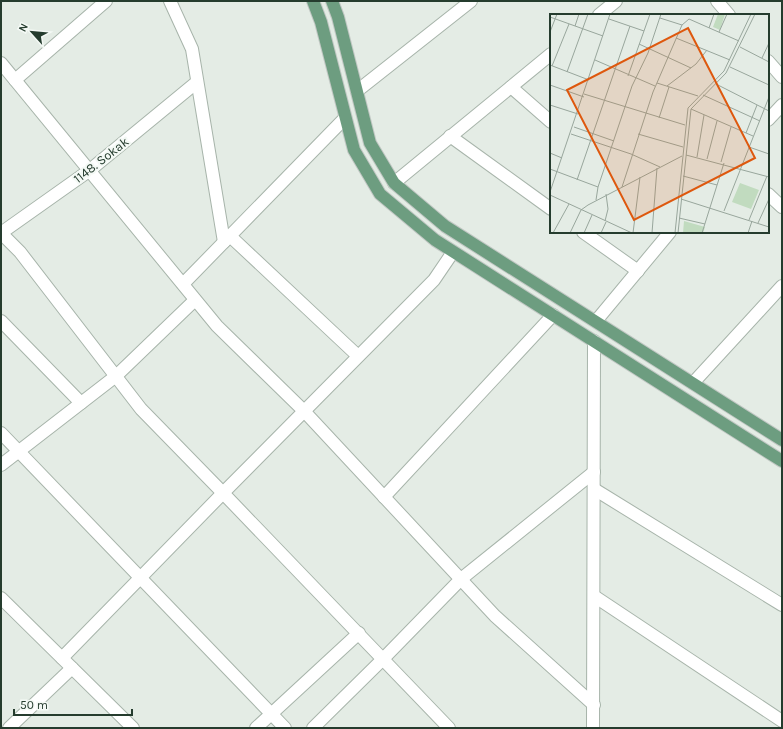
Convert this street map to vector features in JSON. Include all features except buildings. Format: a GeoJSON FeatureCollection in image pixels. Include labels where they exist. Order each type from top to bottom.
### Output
{"type":"FeatureCollection","features":[{"type":"Feature","properties":{"kind":"main road"},"geometry":{"type":"LineString","coordinates":[[313,1],[321,22],[354,150],[380,194],[435,240],[453,252],[782,461]]}},
{"type":"Feature","properties":{"kind":"main road"},"geometry":{"type":"LineString","coordinates":[[332,1],[338,17],[370,143],[394,183],[445,226],[782,440]]}},
{"type":"Feature","properties":{"kind":"street"},"geometry":{"type":"LineString","coordinates":[[15,80],[106,1]]}},
{"type":"Feature","properties":{"kind":"street"},"geometry":{"type":"LineString","coordinates":[[170,1],[192,49],[227,239],[358,356]]}},
{"type":"Feature","properties":{"kind":"street"},"geometry":{"type":"LineString","coordinates":[[357,91],[471,1]]}},
{"type":"Feature","properties":{"kind":"street"},"geometry":{"type":"LineString","coordinates":[[600,14],[616,1]]}},
{"type":"Feature","properties":{"kind":"street"},"geometry":{"type":"LineString","coordinates":[[717,1],[728,14]]}},
{"type":"Feature","properties":{"kind":"street"},"geometry":{"type":"LineString","coordinates":[[394,183],[550,55]]}},
{"type":"Feature","properties":{"kind":"street"},"geometry":{"type":"LineString","coordinates":[[769,61],[782,77]]}},
{"type":"Feature","properties":{"kind":"street"},"geometry":{"type":"LineString","coordinates":[[1,63],[216,326],[304,411],[496,616],[594,705]]}},
{"type":"Feature","properties":{"kind":"street","name":"1148. Sokak"},"geometry":{"type":"LineString","coordinates":[[1,233],[90,170],[197,82]]}},
{"type":"Feature","properties":{"kind":"street"},"geometry":{"type":"LineString","coordinates":[[511,87],[550,121]]}},
{"type":"Feature","properties":{"kind":"street"},"geometry":{"type":"LineString","coordinates":[[769,119],[782,105]]}},
{"type":"Feature","properties":{"kind":"street"},"geometry":{"type":"LineString","coordinates":[[183,284],[345,118]]}},
{"type":"Feature","properties":{"kind":"street"},"geometry":{"type":"LineString","coordinates":[[450,136],[550,208]]}},
{"type":"Feature","properties":{"kind":"street"},"geometry":{"type":"LineString","coordinates":[[769,195],[782,207]]}},
{"type":"Feature","properties":{"kind":"street"},"geometry":{"type":"LineString","coordinates":[[1,233],[20,252],[141,409],[223,492],[449,728]]}},
{"type":"Feature","properties":{"kind":"street"},"geometry":{"type":"LineString","coordinates":[[584,233],[638,271]]}},
{"type":"Feature","properties":{"kind":"street"},"geometry":{"type":"LineString","coordinates":[[596,321],[669,233]]}},
{"type":"Feature","properties":{"kind":"street"},"geometry":{"type":"LineString","coordinates":[[62,658],[223,492],[434,280],[453,252]]}},
{"type":"Feature","properties":{"kind":"street"},"geometry":{"type":"LineString","coordinates":[[693,383],[782,286]]}},
{"type":"Feature","properties":{"kind":"street"},"geometry":{"type":"LineString","coordinates":[[1,465],[116,376],[195,300]]}},
{"type":"Feature","properties":{"kind":"street"},"geometry":{"type":"LineString","coordinates":[[384,497],[553,316]]}},
{"type":"Feature","properties":{"kind":"street"},"geometry":{"type":"LineString","coordinates":[[1,321],[81,403]]}},
{"type":"Feature","properties":{"kind":"street"},"geometry":{"type":"LineString","coordinates":[[593,728],[594,341]]}},
{"type":"Feature","properties":{"kind":"street"},"geometry":{"type":"LineString","coordinates":[[1,433],[285,728]]}},
{"type":"Feature","properties":{"kind":"street"},"geometry":{"type":"LineString","coordinates":[[313,728],[461,579],[594,472]]}},
{"type":"Feature","properties":{"kind":"street"},"geometry":{"type":"LineString","coordinates":[[594,489],[782,605]]}},
{"type":"Feature","properties":{"kind":"street"},"geometry":{"type":"LineString","coordinates":[[594,596],[782,721]]}},
{"type":"Feature","properties":{"kind":"street"},"geometry":{"type":"LineString","coordinates":[[2,600],[133,728]]}},
{"type":"Feature","properties":{"kind":"street"},"geometry":{"type":"LineString","coordinates":[[256,728],[359,633]]}},
{"type":"Feature","properties":{"kind":"street"},"geometry":{"type":"LineString","coordinates":[[9,728],[72,668]]}}]}
